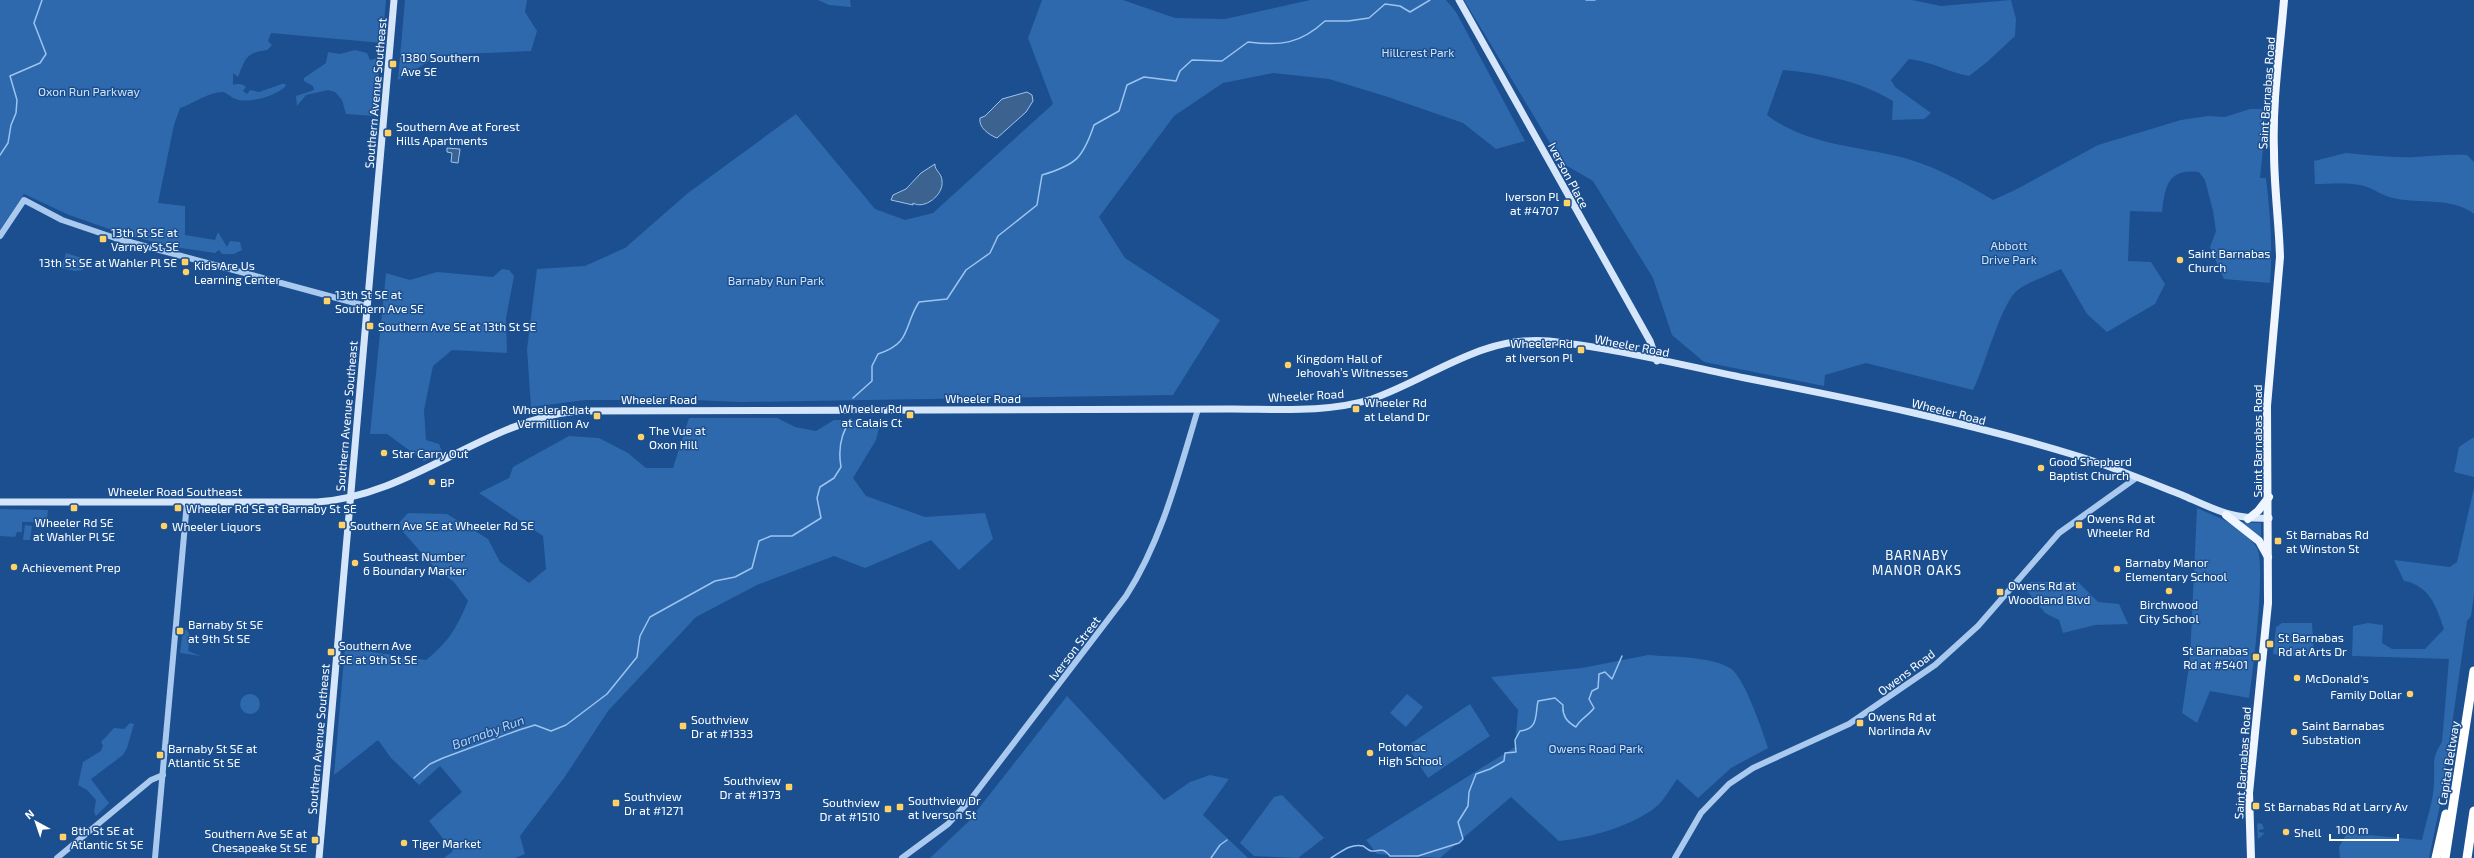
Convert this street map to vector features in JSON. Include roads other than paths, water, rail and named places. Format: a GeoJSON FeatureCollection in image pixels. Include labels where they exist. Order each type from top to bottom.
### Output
{"type":"FeatureCollection","features":[{"type":"Feature","properties":{"kind":"highway","name":"Capital Beltway"},"geometry":{"type":"LineString","coordinates":[[2445,858],[2474,671]]}},
{"type":"Feature","properties":{"kind":"highway"},"geometry":{"type":"LineString","coordinates":[[2436,858],[2472,687]]}},
{"type":"Feature","properties":{"kind":"highway"},"geometry":{"type":"LineString","coordinates":[[2467,858],[2474,812]]}},
{"type":"Feature","properties":{"kind":"main road","name":"Southern Avenue Southeast"},"geometry":{"type":"LineString","coordinates":[[319,858],[366,306],[394,0]]}},
{"type":"Feature","properties":{"kind":"main road","name":"Iverson Place"},"geometry":{"type":"LineString","coordinates":[[1459,0],[1650,341],[1657,360]]}},
{"type":"Feature","properties":{"kind":"main road","name":"Saint Barnabas Road"},"geometry":{"type":"LineString","coordinates":[[2251,858],[2249,793],[2267,619],[2269,496],[2267,406],[2280,258],[2280,234],[2274,180],[2274,118],[2284,0]]}},
{"type":"Feature","properties":{"kind":"main road","name":"Wheeler Road"},"geometry":{"type":"LineString","coordinates":[[350,498],[392,484],[522,422],[563,412],[613,410],[1307,408],[1344,405],[1371,399],[1480,350],[1524,341],[1560,343],[1657,360],[1908,412],[2081,457],[2226,515],[2248,519],[2269,518]]}},
{"type":"Feature","properties":{"kind":"main road"},"geometry":{"type":"LineString","coordinates":[[2248,519],[2258,511],[2269,496]]}},
{"type":"Feature","properties":{"kind":"main road","name":"Wheeler Road Southeast"},"geometry":{"type":"LineString","coordinates":[[0,502],[317,502],[350,498]]}},
{"type":"Feature","properties":{"kind":"main road"},"geometry":{"type":"LineString","coordinates":[[2226,515],[2259,542],[2269,558]]}},
{"type":"Feature","properties":{"kind":"street"},"geometry":{"type":"LineString","coordinates":[[0,236],[24,200],[62,220],[115,238],[366,306]]}},
{"type":"Feature","properties":{"kind":"street","name":"Iverson Street"},"geometry":{"type":"LineString","coordinates":[[902,858],[948,824],[971,799],[1126,596],[1143,567],[1158,532],[1198,409]]}},
{"type":"Feature","properties":{"kind":"street","name":"Owens Road"},"geometry":{"type":"LineString","coordinates":[[1675,858],[1701,813],[1729,784],[1753,768],[1849,724],[1923,673],[1978,626],[2059,533],[2136,478]]}},
{"type":"Feature","properties":{"kind":"street"},"geometry":{"type":"LineString","coordinates":[[155,858],[187,502]]}},
{"type":"Feature","properties":{"kind":"street"},"geometry":{"type":"LineString","coordinates":[[57,858],[151,780],[163,775]]}},
{"type":"Feature","properties":{"kind":"waterway"},"geometry":{"type":"LineString","coordinates":[[0,155],[8,143],[11,125],[16,113],[17,100],[10,76],[40,63],[46,54],[34,23],[42,0]]}},
{"type":"Feature","properties":{"kind":"waterway","name":"Barnaby Run"},"geometry":{"type":"LineString","coordinates":[[853,398],[872,381],[872,366],[878,354],[889,350],[902,339],[919,302],[947,299],[966,270],[990,253],[998,236],[1037,205],[1042,175],[1063,168],[1077,159],[1082,153],[1094,125],[1119,111],[1127,85],[1144,77],[1176,81],[1180,71],[1192,60],[1222,61],[1248,42],[1270,44],[1290,42],[1307,35],[1325,21],[1348,21],[1369,18],[1385,4],[1400,6],[1410,12],[1430,0]]}},
{"type":"Feature","properties":{"kind":"waterway","name":"Barnaby Run"},"geometry":{"type":"LineString","coordinates":[[1586,0],[1595,0]]}},
{"type":"Feature","properties":{"kind":"waterway","name":"Barnaby Run"},"geometry":{"type":"LineString","coordinates":[[414,778],[430,764],[443,758],[519,730],[535,725],[551,731],[566,725],[607,694],[637,657],[640,636],[650,617],[715,581],[735,577],[752,568],[759,541],[771,536],[792,536],[821,518],[817,498],[820,487],[834,478],[841,467],[841,442],[851,419]]}},
{"type":"Feature","properties":{"kind":"waterway"},"geometry":{"type":"LineString","coordinates":[[1331,858],[1350,847],[1359,845],[1371,851],[1383,850],[1390,856],[1418,856],[1459,843],[1463,839],[1458,822],[1468,806],[1469,792],[1476,774],[1490,769],[1504,761],[1505,753],[1516,752],[1515,740],[1520,731],[1526,730],[1533,724],[1536,716],[1538,701],[1555,698],[1563,705],[1563,712],[1566,718],[1576,727],[1594,708],[1589,699],[1592,691],[1598,688],[1599,674],[1605,672],[1612,679],[1622,656]]}},
{"type":"Feature","properties":{"kind":"waterway"},"geometry":{"type":"LineString","coordinates":[[1211,858],[1220,845],[1227,840]]}},
{"type":"Feature","properties":{"kind":"place","name":"1380 Southern Ave SE"},"geometry":{"type":"Point","coordinates":[393,64]}},
{"type":"Feature","properties":{"kind":"place","name":"Southern Ave at Forest Hills Apartments"},"geometry":{"type":"Point","coordinates":[388,133]}},
{"type":"Feature","properties":{"kind":"place","name":"Iverson Pl at #4707"},"geometry":{"type":"Point","coordinates":[1567,203]}},
{"type":"Feature","properties":{"kind":"place","name":"13th St SE at Varney St SE"},"geometry":{"type":"Point","coordinates":[103,239]}},
{"type":"Feature","properties":{"kind":"place","name":"Saint Barnabas Church"},"geometry":{"type":"Point","coordinates":[2180,260]}},
{"type":"Feature","properties":{"kind":"place","name":"13th St SE at Wahler Pl SE"},"geometry":{"type":"Point","coordinates":[185,262]}},
{"type":"Feature","properties":{"kind":"place","name":"Kids Are Us Learning Center"},"geometry":{"type":"Point","coordinates":[186,272]}},
{"type":"Feature","properties":{"kind":"place","name":"13th St SE at Southern Ave SE"},"geometry":{"type":"Point","coordinates":[327,301]}},
{"type":"Feature","properties":{"kind":"place","name":"Southern Ave SE at 13th St SE"},"geometry":{"type":"Point","coordinates":[370,326]}},
{"type":"Feature","properties":{"kind":"place","name":"Wheeler Rd at Iverson Pl"},"geometry":{"type":"Point","coordinates":[1581,350]}},
{"type":"Feature","properties":{"kind":"place","name":"Kingdom Hall of Jehovah’s Witnesses"},"geometry":{"type":"Point","coordinates":[1288,365]}},
{"type":"Feature","properties":{"kind":"place","name":"Wheeler Rd at Leland Dr"},"geometry":{"type":"Point","coordinates":[1356,409]}},
{"type":"Feature","properties":{"kind":"place","name":"Wheeler Rd at Calais Ct"},"geometry":{"type":"Point","coordinates":[910,415]}},
{"type":"Feature","properties":{"kind":"place","name":"Wheeler Rd at Vermillion Av"},"geometry":{"type":"Point","coordinates":[597,416]}},
{"type":"Feature","properties":{"kind":"place","name":"The Vue at Oxon Hill"},"geometry":{"type":"Point","coordinates":[641,437]}},
{"type":"Feature","properties":{"kind":"place","name":"Star Carry Out"},"geometry":{"type":"Point","coordinates":[384,453]}},
{"type":"Feature","properties":{"kind":"place","name":"Good Shepherd Baptist Church"},"geometry":{"type":"Point","coordinates":[2041,468]}},
{"type":"Feature","properties":{"kind":"place","name":"BP"},"geometry":{"type":"Point","coordinates":[432,482]}},
{"type":"Feature","properties":{"kind":"place","name":"Wheeler Rd SE at Wahler Pl SE"},"geometry":{"type":"Point","coordinates":[74,508]}},
{"type":"Feature","properties":{"kind":"place","name":"Wheeler Rd SE at Barnaby St SE"},"geometry":{"type":"Point","coordinates":[178,508]}},
{"type":"Feature","properties":{"kind":"place","name":"Southern Ave SE at Wheeler Rd SE"},"geometry":{"type":"Point","coordinates":[342,525]}},
{"type":"Feature","properties":{"kind":"place","name":"Owens Rd at Wheeler Rd"},"geometry":{"type":"Point","coordinates":[2079,525]}},
{"type":"Feature","properties":{"kind":"place","name":"Wheeler Liquors"},"geometry":{"type":"Point","coordinates":[164,526]}},
{"type":"Feature","properties":{"kind":"place","name":"St Barnabas Rd at Winston St"},"geometry":{"type":"Point","coordinates":[2278,541]}},
{"type":"Feature","properties":{"kind":"place","name":"Southeast Number 6 Boundary Marker"},"geometry":{"type":"Point","coordinates":[355,563]}},
{"type":"Feature","properties":{"kind":"place","name":"Achievement Prep"},"geometry":{"type":"Point","coordinates":[14,567]}},
{"type":"Feature","properties":{"kind":"place","name":"Barnaby Manor Elementary School"},"geometry":{"type":"Point","coordinates":[2117,569]}},
{"type":"Feature","properties":{"kind":"place","name":"Birchwood City School"},"geometry":{"type":"Point","coordinates":[2169,591]}},
{"type":"Feature","properties":{"kind":"place","name":"Owens Rd at Woodland Blvd"},"geometry":{"type":"Point","coordinates":[2000,592]}},
{"type":"Feature","properties":{"kind":"place","name":"Barnaby St SE at 9th St SE"},"geometry":{"type":"Point","coordinates":[180,631]}},
{"type":"Feature","properties":{"kind":"place","name":"St Barnabas Rd at Arts Dr"},"geometry":{"type":"Point","coordinates":[2270,644]}},
{"type":"Feature","properties":{"kind":"place","name":"Southern Ave SE at 9th St SE"},"geometry":{"type":"Point","coordinates":[331,652]}},
{"type":"Feature","properties":{"kind":"place","name":"St Barnabas Rd at #5401"},"geometry":{"type":"Point","coordinates":[2256,657]}},
{"type":"Feature","properties":{"kind":"place","name":"McDonald's"},"geometry":{"type":"Point","coordinates":[2297,678]}},
{"type":"Feature","properties":{"kind":"place","name":"Family Dollar"},"geometry":{"type":"Point","coordinates":[2410,694]}},
{"type":"Feature","properties":{"kind":"place","name":"Owens Rd at Norlinda Av"},"geometry":{"type":"Point","coordinates":[1860,723]}},
{"type":"Feature","properties":{"kind":"place","name":"Southview Dr at #1333"},"geometry":{"type":"Point","coordinates":[683,726]}},
{"type":"Feature","properties":{"kind":"place","name":"Saint Barnabas Substation"},"geometry":{"type":"Point","coordinates":[2294,732]}},
{"type":"Feature","properties":{"kind":"place","name":"Potomac High School"},"geometry":{"type":"Point","coordinates":[1370,753]}},
{"type":"Feature","properties":{"kind":"place","name":"Barnaby St SE at Atlantic St SE"},"geometry":{"type":"Point","coordinates":[160,755]}},
{"type":"Feature","properties":{"kind":"place","name":"Southview Dr at #1373"},"geometry":{"type":"Point","coordinates":[789,787]}},
{"type":"Feature","properties":{"kind":"place","name":"Southview Dr at #1271"},"geometry":{"type":"Point","coordinates":[616,803]}},
{"type":"Feature","properties":{"kind":"place","name":"St Barnabas Rd at Larry Av"},"geometry":{"type":"Point","coordinates":[2256,806]}},
{"type":"Feature","properties":{"kind":"place","name":"Southview Dr at Iverson St"},"geometry":{"type":"Point","coordinates":[900,807]}},
{"type":"Feature","properties":{"kind":"place","name":"Southview Dr at #1510"},"geometry":{"type":"Point","coordinates":[888,809]}},
{"type":"Feature","properties":{"kind":"place","name":"Shell"},"geometry":{"type":"Point","coordinates":[2286,832]}},
{"type":"Feature","properties":{"kind":"place","name":"8th St SE at Atlantic St SE"},"geometry":{"type":"Point","coordinates":[63,837]}},
{"type":"Feature","properties":{"kind":"place","name":"Southern Ave SE at Chesapeake St SE"},"geometry":{"type":"Point","coordinates":[315,840]}},
{"type":"Feature","properties":{"kind":"place","name":"Tiger Market"},"geometry":{"type":"Point","coordinates":[404,843]}},
{"type":"Feature","properties":{"kind":"district","name":"BARNABY MANOR OAKS"},"geometry":{"type":"Point","coordinates":[1917,562]}},
{"type":"Feature","properties":{"kind":"park label","name":"Hillcrest Park"},"geometry":{"type":"Point","coordinates":[1418,52]}},
{"type":"Feature","properties":{"kind":"park label","name":"Oxon Run Parkway"},"geometry":{"type":"Point","coordinates":[89,91]}},
{"type":"Feature","properties":{"kind":"park label","name":"Abbott Drive Park"},"geometry":{"type":"Point","coordinates":[2009,252]}},
{"type":"Feature","properties":{"kind":"park label","name":"Barnaby Run Park"},"geometry":{"type":"Point","coordinates":[776,280]}},
{"type":"Feature","properties":{"kind":"park label","name":"Owens Road Park"},"geometry":{"type":"Point","coordinates":[1596,748]}}]}
